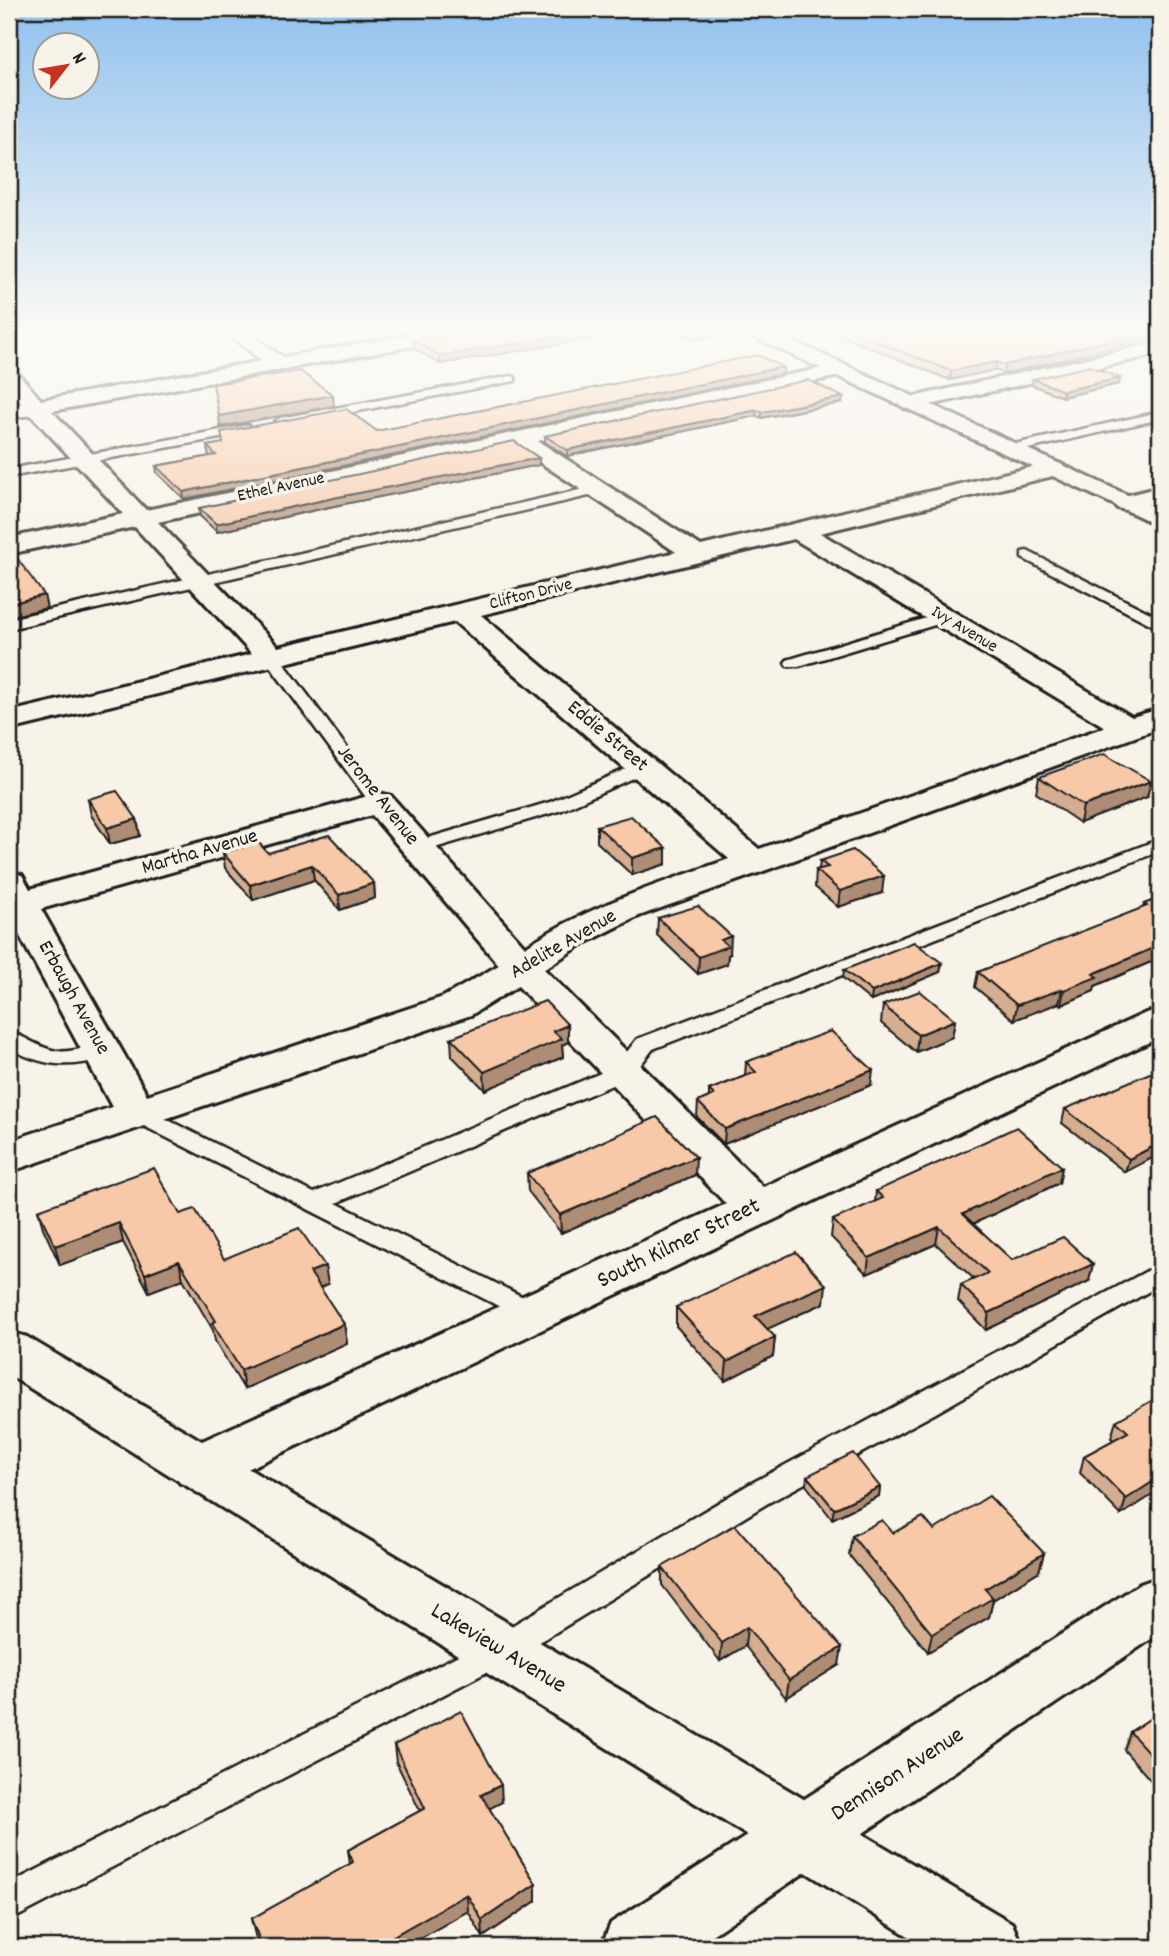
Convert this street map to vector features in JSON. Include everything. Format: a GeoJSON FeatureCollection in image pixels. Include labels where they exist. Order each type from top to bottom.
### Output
{"type":"FeatureCollection","features":[{"type":"Feature","properties":{"kind":"street","name":"Jerome Avenue"},"geometry":{"type":"LineString","coordinates":[[49,420],[272,658]]}},
{"type":"Feature","properties":{"kind":"street","name":"Ethel Avenue"},"geometry":{"type":"LineString","coordinates":[[9,545],[603,420]]}},
{"type":"Feature","properties":{"kind":"street"},"geometry":{"type":"LineString","coordinates":[[949,420],[1160,519]]}},
{"type":"Feature","properties":{"kind":"street"},"geometry":{"type":"LineString","coordinates":[[519,438],[697,555]]}},
{"type":"Feature","properties":{"kind":"street","name":"Clifton Drive"},"geometry":{"type":"LineString","coordinates":[[9,722],[1054,469]]}},
{"type":"Feature","properties":{"kind":"street"},"geometry":{"type":"LineString","coordinates":[[1126,503],[1160,494]]}},
{"type":"Feature","properties":{"kind":"street","name":"Ivy Avenue"},"geometry":{"type":"LineString","coordinates":[[799,531],[943,618],[1145,724]]}},
{"type":"Feature","properties":{"kind":"street","name":"Eddie Street"},"geometry":{"type":"LineString","coordinates":[[460,612],[753,862]]}},
{"type":"Feature","properties":{"kind":"street","name":"Adelite Avenue"},"geometry":{"type":"LineString","coordinates":[[9,1157],[457,1006],[495,986],[550,947],[617,913],[753,862],[1145,724]]}},
{"type":"Feature","properties":{"kind":"street","name":"Jerome Avenue"},"geometry":{"type":"LineString","coordinates":[[379,803],[522,968],[756,1207]]}},
{"type":"Feature","properties":{"kind":"street","name":"Martha Avenue"},"geometry":{"type":"LineString","coordinates":[[15,893],[379,803]]}},
{"type":"Feature","properties":{"kind":"street","name":"Erbaugh Avenue"},"geometry":{"type":"LineString","coordinates":[[15,893],[136,1113]]}},
{"type":"Feature","properties":{"kind":"street","name":"South Kilmer Street"},"geometry":{"type":"LineString","coordinates":[[199,1467],[1160,1022]]}},
{"type":"Feature","properties":{"kind":"street","name":"Lakeview Avenue"},"geometry":{"type":"LineString","coordinates":[[9,1351],[988,1947]]}},
{"type":"Feature","properties":{"kind":"street","name":"Dennison Avenue"},"geometry":{"type":"LineString","coordinates":[[635,1947],[1160,1602]]}},
{"type":"Feature","properties":{"kind":"lane"},"geometry":{"type":"LineString","coordinates":[[9,473],[292,420]]}},
{"type":"Feature","properties":{"kind":"lane"},"geometry":{"type":"LineString","coordinates":[[1010,449],[1137,420]]}},
{"type":"Feature","properties":{"kind":"lane"},"geometry":{"type":"LineString","coordinates":[[9,624],[597,490]]}},
{"type":"Feature","properties":{"kind":"lane"},"geometry":{"type":"LineString","coordinates":[[1027,555],[1160,624]]}},
{"type":"Feature","properties":{"kind":"lane"},"geometry":{"type":"LineString","coordinates":[[793,663],[943,618]]}},
{"type":"Feature","properties":{"kind":"lane","name":"Jerome Avenue"},"geometry":{"type":"LineString","coordinates":[[272,658],[379,803]]}},
{"type":"Feature","properties":{"kind":"lane"},"geometry":{"type":"LineString","coordinates":[[418,847],[556,806],[642,767]]}},
{"type":"Feature","properties":{"kind":"lane"},"geometry":{"type":"LineString","coordinates":[[313,1203],[624,1072],[645,1044],[1160,845]]}},
{"type":"Feature","properties":{"kind":"lane"},"geometry":{"type":"LineString","coordinates":[[9,1040],[53,1059],[71,1060],[103,1052]]}},
{"type":"Feature","properties":{"kind":"lane"},"geometry":{"type":"LineString","coordinates":[[136,1113],[534,1314]]}},
{"type":"Feature","properties":{"kind":"lane"},"geometry":{"type":"LineString","coordinates":[[9,1903],[499,1650],[758,1494],[924,1406],[1160,1273]]}},
{"type":"Feature","properties":{"kind":"building"},"geometry":{"type":"Polygon","coordinates":[[[285,420],[362,420],[377,431],[431,420],[527,420],[183,492],[156,466],[216,455],[207,446],[223,443],[221,432],[285,420]]]}},
{"type":"Feature","properties":{"kind":"building"},"geometry":{"type":"Polygon","coordinates":[[[619,420],[708,420],[567,450],[545,436],[619,420]]]}},
{"type":"Feature","properties":{"kind":"building"},"geometry":{"type":"Polygon","coordinates":[[[514,441],[539,458],[216,524],[199,508],[514,441]]]}},
{"type":"Feature","properties":{"kind":"building"},"geometry":{"type":"Polygon","coordinates":[[[14,554],[44,595],[9,604],[9,555],[14,554]]]}},
{"type":"Feature","properties":{"kind":"building"},"geometry":{"type":"Polygon","coordinates":[[[1104,754],[1151,781],[1083,806],[1039,777],[1104,754]]]}},
{"type":"Feature","properties":{"kind":"building"},"geometry":{"type":"Polygon","coordinates":[[[117,791],[137,819],[107,828],[88,799],[117,791]]]}},
{"type":"Feature","properties":{"kind":"building"},"geometry":{"type":"Polygon","coordinates":[[[631,816],[666,848],[632,858],[597,826],[631,816]]]}},
{"type":"Feature","properties":{"kind":"building"},"geometry":{"type":"Polygon","coordinates":[[[329,835],[374,883],[339,895],[312,865],[250,885],[223,853],[258,842],[268,853],[329,835]]]}},
{"type":"Feature","properties":{"kind":"building"},"geometry":{"type":"Polygon","coordinates":[[[853,850],[884,876],[840,891],[816,870],[828,867],[820,861],[853,850]]]}},
{"type":"Feature","properties":{"kind":"building"},"geometry":{"type":"Polygon","coordinates":[[[1160,898],[1160,945],[1093,974],[1097,977],[1017,1005],[978,972],[1147,906],[1144,904],[1160,898]]]}},
{"type":"Feature","properties":{"kind":"building"},"geometry":{"type":"Polygon","coordinates":[[[698,906],[731,936],[721,940],[728,946],[699,957],[658,918],[698,906]]]}},
{"type":"Feature","properties":{"kind":"building"},"geometry":{"type":"Polygon","coordinates":[[[914,942],[942,963],[872,992],[844,970],[914,942]]]}},
{"type":"Feature","properties":{"kind":"building"},"geometry":{"type":"Polygon","coordinates":[[[920,991],[955,1020],[918,1035],[883,1005],[920,991]]]}},
{"type":"Feature","properties":{"kind":"building"},"geometry":{"type":"Polygon","coordinates":[[[545,1001],[568,1025],[553,1031],[562,1039],[484,1072],[451,1038],[545,1001]]]}},
{"type":"Feature","properties":{"kind":"building"},"geometry":{"type":"Polygon","coordinates":[[[831,1031],[873,1070],[725,1129],[698,1102],[714,1095],[709,1090],[756,1072],[746,1062],[831,1031]]]}},
{"type":"Feature","properties":{"kind":"building"},"geometry":{"type":"Polygon","coordinates":[[[1150,1073],[1155,1077],[1160,1075],[1160,1143],[1129,1159],[1065,1109],[1150,1073]]]}},
{"type":"Feature","properties":{"kind":"building"},"geometry":{"type":"Polygon","coordinates":[[[657,1117],[696,1157],[560,1215],[527,1173],[586,1149],[657,1117]]]}},
{"type":"Feature","properties":{"kind":"building"},"geometry":{"type":"Polygon","coordinates":[[[1017,1127],[1062,1167],[963,1214],[1012,1260],[1063,1237],[1093,1264],[989,1313],[961,1285],[988,1273],[939,1227],[869,1258],[833,1220],[883,1198],[876,1191],[1017,1127]]]}},
{"type":"Feature","properties":{"kind":"building"},"geometry":{"type":"Polygon","coordinates":[[[154,1168],[180,1214],[195,1209],[224,1259],[299,1228],[325,1266],[310,1272],[344,1324],[241,1370],[212,1323],[216,1321],[179,1261],[145,1274],[119,1223],[55,1246],[38,1210],[154,1168]]]}},
{"type":"Feature","properties":{"kind":"building"},"geometry":{"type":"Polygon","coordinates":[[[796,1252],[826,1285],[755,1316],[775,1337],[727,1362],[676,1307],[796,1252]]]}},
{"type":"Feature","properties":{"kind":"building"},"geometry":{"type":"Polygon","coordinates":[[[1153,1400],[1156,1403],[1160,1401],[1160,1477],[1126,1499],[1084,1456],[1128,1432],[1116,1421],[1153,1400]]]}},
{"type":"Feature","properties":{"kind":"building"},"geometry":{"type":"Polygon","coordinates":[[[853,1453],[880,1487],[834,1509],[807,1476],[853,1453]]]}},
{"type":"Feature","properties":{"kind":"building"},"geometry":{"type":"Polygon","coordinates":[[[989,1496],[1044,1553],[985,1589],[993,1598],[932,1634],[852,1536],[882,1520],[893,1533],[923,1517],[934,1530],[989,1496]]]}},
{"type":"Feature","properties":{"kind":"building"},"geometry":{"type":"Polygon","coordinates":[[[735,1525],[842,1647],[789,1680],[747,1627],[722,1643],[662,1567],[735,1525]]]}},
{"type":"Feature","properties":{"kind":"building"},"geometry":{"type":"Polygon","coordinates":[[[461,1711],[501,1785],[481,1795],[536,1884],[482,1920],[467,1894],[374,1947],[263,1947],[251,1919],[353,1862],[348,1850],[425,1808],[394,1745],[461,1711]]]}},
{"type":"Feature","properties":{"kind":"building"},"geometry":{"type":"Polygon","coordinates":[[[1160,1712],[1160,1765],[1130,1732],[1160,1712]]]}}]}
